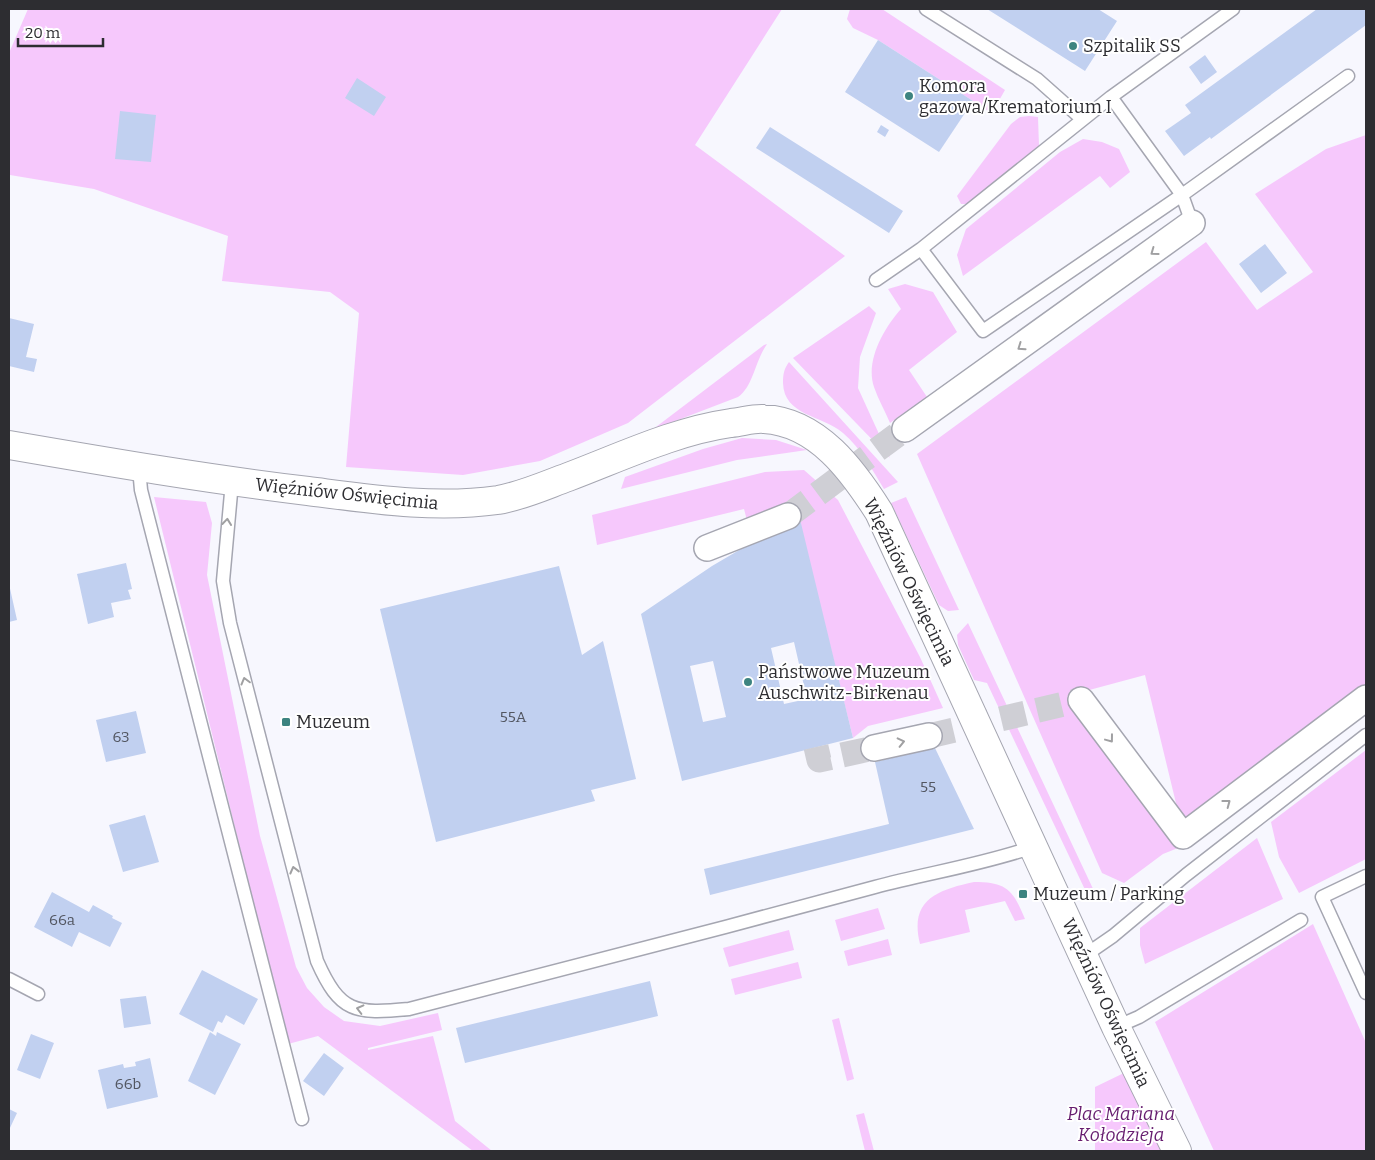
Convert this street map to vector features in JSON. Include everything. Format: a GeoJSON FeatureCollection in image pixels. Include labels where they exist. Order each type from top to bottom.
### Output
{"type":"FeatureCollection","features":[{"type":"Feature","properties":{"kind":"street"},"geometry":{"type":"LineString","coordinates":[[905,429],[1192,223]]}},
{"type":"Feature","properties":{"kind":"street","name":"Więźniów Oświęcimia"},"geometry":{"type":"LineString","coordinates":[[9,445],[232,482],[396,502],[436,504],[470,503],[501,499],[532,490],[708,426],[763,419],[780,422],[809,434],[841,458],[861,483],[879,512],[1116,1027],[1177,1151]]}},
{"type":"Feature","properties":{"kind":"street","name":"Więźniów Oświęcimia"},"geometry":{"type":"LineString","coordinates":[[9,461],[139,468]]}},
{"type":"Feature","properties":{"kind":"street"},"geometry":{"type":"LineString","coordinates":[[707,548],[788,516]]}},
{"type":"Feature","properties":{"kind":"street"},"geometry":{"type":"LineString","coordinates":[[1081,700],[1183,836],[1366,698]]}},
{"type":"Feature","properties":{"kind":"street"},"geometry":{"type":"LineString","coordinates":[[874,748],[929,736]]}},
{"type":"Feature","properties":{"kind":"lane"},"geometry":{"type":"LineString","coordinates":[[926,9],[1037,79],[1082,119]]}},
{"type":"Feature","properties":{"kind":"lane"},"geometry":{"type":"LineString","coordinates":[[876,280],[921,249],[1082,119],[1233,9]]}},
{"type":"Feature","properties":{"kind":"lane"},"geometry":{"type":"LineString","coordinates":[[921,249],[983,331],[1182,195],[1348,76]]}},
{"type":"Feature","properties":{"kind":"lane"},"geometry":{"type":"LineString","coordinates":[[1111,97],[1182,195],[1192,223]]}},
{"type":"Feature","properties":{"kind":"lane"},"geometry":{"type":"LineString","coordinates":[[139,468],[141,490],[302,1119]]}},
{"type":"Feature","properties":{"kind":"lane"},"geometry":{"type":"LineString","coordinates":[[232,482],[223,581],[228,614],[317,961],[328,986],[348,1006],[373,1012],[409,1009],[707,934],[887,884],[1012,855],[1033,847]]}},
{"type":"Feature","properties":{"kind":"lane"},"geometry":{"type":"LineString","coordinates":[[1084,956],[1113,936],[1186,875],[1366,735]]}},
{"type":"Feature","properties":{"kind":"lane"},"geometry":{"type":"LineString","coordinates":[[1366,876],[1322,897],[1366,992]]}},
{"type":"Feature","properties":{"kind":"lane"},"geometry":{"type":"LineString","coordinates":[[1116,1027],[1139,1017],[1301,920]]}},
{"type":"Feature","properties":{"kind":"lane"},"geometry":{"type":"LineString","coordinates":[[9,979],[38,994]]}},
{"type":"Feature","properties":{"kind":"green space"},"geometry":{"type":"Polygon","coordinates":[[[28,9],[782,9],[695,145],[845,256],[628,423],[540,461],[463,475],[346,467],[359,313],[330,292],[222,281],[228,236],[94,189],[10,175],[9,177],[9,53],[28,9]]]}},
{"type":"Feature","properties":{"kind":"green space"},"geometry":{"type":"Polygon","coordinates":[[[850,9],[882,9],[1005,90],[993,111],[990,112],[878,40],[853,28],[847,19],[850,9]]]}},
{"type":"Feature","properties":{"kind":"green space"},"geometry":{"type":"Polygon","coordinates":[[[1020,117],[1038,117],[1039,146],[969,204],[961,204],[957,196],[1011,124],[1020,117]]]}},
{"type":"Feature","properties":{"kind":"green space"},"geometry":{"type":"Polygon","coordinates":[[[1366,135],[1366,687],[1182,828],[1145,675],[1067,696],[1183,846],[1163,854],[1124,883],[1102,873],[917,454],[1206,242],[1257,310],[1313,272],[1255,194],[1326,149],[1366,135]]]}},
{"type":"Feature","properties":{"kind":"green space"},"geometry":{"type":"Polygon","coordinates":[[[1083,139],[1102,142],[1119,149],[1130,172],[1110,188],[1100,176],[963,276],[957,255],[966,229],[1060,152],[1083,139]]]}},
{"type":"Feature","properties":{"kind":"green space"},"geometry":{"type":"Polygon","coordinates":[[[905,284],[933,292],[957,332],[909,370],[927,397],[890,423],[874,387],[872,367],[874,356],[883,335],[901,309],[888,289],[905,284]]]}},
{"type":"Feature","properties":{"kind":"green space"},"geometry":{"type":"Polygon","coordinates":[[[869,306],[876,313],[860,357],[858,388],[890,458],[793,358],[869,306]]]}},
{"type":"Feature","properties":{"kind":"green space"},"geometry":{"type":"Polygon","coordinates":[[[767,344],[751,380],[743,393],[738,397],[652,430],[764,345],[767,344]]]}},
{"type":"Feature","properties":{"kind":"green space"},"geometry":{"type":"Polygon","coordinates":[[[789,362],[898,482],[884,489],[866,459],[843,433],[797,409],[790,402],[785,394],[783,383],[784,372],[789,362]]]}},
{"type":"Feature","properties":{"kind":"green space"},"geometry":{"type":"Polygon","coordinates":[[[742,438],[776,440],[807,450],[737,460],[621,489],[625,477],[703,449],[742,438]]]}},
{"type":"Feature","properties":{"kind":"green space"},"geometry":{"type":"Polygon","coordinates":[[[804,470],[838,500],[920,657],[943,708],[868,726],[853,738],[816,589],[749,528],[744,509],[597,545],[592,515],[765,472],[804,470]]]}},
{"type":"Feature","properties":{"kind":"green space"},"geometry":{"type":"Polygon","coordinates":[[[154,497],[206,502],[212,523],[207,575],[260,836],[296,967],[307,988],[324,1007],[344,1021],[380,1026],[438,1013],[442,1030],[368,1048],[368,1050],[433,1036],[455,1121],[492,1151],[473,1151],[318,1036],[288,1044],[154,497]]]}},
{"type":"Feature","properties":{"kind":"green space"},"geometry":{"type":"Polygon","coordinates":[[[906,497],[959,610],[948,611],[939,605],[891,503],[906,497]]]}},
{"type":"Feature","properties":{"kind":"green space"},"geometry":{"type":"Polygon","coordinates":[[[968,623],[1095,893],[1088,896],[987,683],[974,680],[958,645],[957,635],[968,623]]]}},
{"type":"Feature","properties":{"kind":"green space"},"geometry":{"type":"Polygon","coordinates":[[[1366,750],[1366,859],[1299,893],[1279,857],[1271,822],[1366,750]]]}},
{"type":"Feature","properties":{"kind":"green space"},"geometry":{"type":"Polygon","coordinates":[[[1257,838],[1283,899],[1145,964],[1140,945],[1140,928],[1257,838]]]}},
{"type":"Feature","properties":{"kind":"green space"},"geometry":{"type":"Polygon","coordinates":[[[974,882],[994,884],[1007,890],[1017,901],[1025,919],[1015,921],[1005,901],[965,910],[970,932],[920,944],[918,929],[922,907],[929,900],[948,889],[974,882]]]}},
{"type":"Feature","properties":{"kind":"green space"},"geometry":{"type":"Polygon","coordinates":[[[878,908],[885,929],[841,941],[835,920],[878,908]]]}},
{"type":"Feature","properties":{"kind":"green space"},"geometry":{"type":"Polygon","coordinates":[[[1313,924],[1366,1043],[1366,1151],[1214,1151],[1155,1022],[1313,924]]]}},
{"type":"Feature","properties":{"kind":"green space"},"geometry":{"type":"Polygon","coordinates":[[[789,930],[794,950],[729,967],[723,948],[789,930]]]}},
{"type":"Feature","properties":{"kind":"green space"},"geometry":{"type":"Polygon","coordinates":[[[888,939],[892,955],[848,966],[844,951],[888,939]]]}},
{"type":"Feature","properties":{"kind":"green space"},"geometry":{"type":"Polygon","coordinates":[[[798,962],[802,978],[735,995],[731,979],[798,962]]]}},
{"type":"Feature","properties":{"kind":"green space"},"geometry":{"type":"Polygon","coordinates":[[[839,1018],[854,1079],[847,1081],[832,1020],[839,1018]]]}},
{"type":"Feature","properties":{"kind":"green space","name":"Plac Mariana Kołodzieja"},"geometry":{"type":"Polygon","coordinates":[[[1126,1072],[1162,1151],[1095,1151],[1095,1087],[1126,1072]]]}},
{"type":"Feature","properties":{"kind":"green space"},"geometry":{"type":"Polygon","coordinates":[[[864,1113],[874,1151],[865,1151],[856,1115],[864,1113]]]}},
{"type":"Feature","properties":{"kind":"building","name":"Szpitalik SS"},"geometry":{"type":"Polygon","coordinates":[[[987,9],[1098,9],[1117,21],[1085,71],[987,9]]]}},
{"type":"Feature","properties":{"kind":"building"},"geometry":{"type":"Polygon","coordinates":[[[1317,9],[1366,9],[1366,25],[1211,139],[1210,137],[1184,156],[1165,131],[1191,113],[1185,105],[1317,9]]]}},
{"type":"Feature","properties":{"kind":"building","name":"Komora gazowa/Krematorium I"},"geometry":{"type":"Polygon","coordinates":[[[878,40],[973,101],[939,152],[845,92],[878,40]]]}},
{"type":"Feature","properties":{"kind":"building"},"geometry":{"type":"Polygon","coordinates":[[[1205,55],[1217,72],[1201,84],[1189,67],[1205,55]]]}},
{"type":"Feature","properties":{"kind":"building"},"geometry":{"type":"Polygon","coordinates":[[[357,78],[386,97],[374,116],[345,98],[357,78]]]}},
{"type":"Feature","properties":{"kind":"building"},"geometry":{"type":"Polygon","coordinates":[[[120,111],[156,115],[151,162],[115,159],[120,111]]]}},
{"type":"Feature","properties":{"kind":"building"},"geometry":{"type":"Polygon","coordinates":[[[881,125],[889,130],[885,137],[877,132],[881,125]]]}},
{"type":"Feature","properties":{"kind":"building"},"geometry":{"type":"Polygon","coordinates":[[[770,127],[903,211],[889,233],[756,148],[770,127]]]}},
{"type":"Feature","properties":{"kind":"building"},"geometry":{"type":"Polygon","coordinates":[[[1265,244],[1287,273],[1261,293],[1239,264],[1265,244]]]}},
{"type":"Feature","properties":{"kind":"building"},"geometry":{"type":"Polygon","coordinates":[[[9,318],[34,324],[26,357],[37,359],[34,372],[9,366],[9,318]]]}},
{"type":"Feature","properties":{"kind":"building","name":"Państwowe Muzeum Auschwitz-Birkenau"},"geometry":{"type":"Polygon","coordinates":[[[799,515],[853,738],[682,781],[641,614],[712,566],[799,515]],[[794,642],[771,648],[784,704],[807,699],[794,642]],[[713,661],[690,666],[703,722],[726,717],[713,661]]]}},
{"type":"Feature","properties":{"kind":"building"},"geometry":{"type":"Polygon","coordinates":[[[126,563],[132,589],[128,590],[131,599],[111,603],[114,617],[88,624],[77,574],[126,563]]]}},
{"type":"Feature","properties":{"kind":"building"},"geometry":{"type":"Polygon","coordinates":[[[559,566],[582,655],[603,641],[636,779],[591,790],[595,801],[436,842],[380,609],[559,566]]]}},
{"type":"Feature","properties":{"kind":"building"},"geometry":{"type":"Polygon","coordinates":[[[9,584],[17,620],[9,622],[9,584]]]}},
{"type":"Feature","properties":{"kind":"building"},"geometry":{"type":"Polygon","coordinates":[[[136,711],[146,753],[106,762],[96,720],[136,711]]]}},
{"type":"Feature","properties":{"kind":"building"},"geometry":{"type":"Polygon","coordinates":[[[935,748],[974,829],[710,895],[704,869],[889,824],[875,762],[935,748]]]}},
{"type":"Feature","properties":{"kind":"building"},"geometry":{"type":"Polygon","coordinates":[[[145,815],[159,862],[123,872],[109,825],[145,815]]]}},
{"type":"Feature","properties":{"kind":"building"},"geometry":{"type":"Polygon","coordinates":[[[52,892],[89,912],[93,905],[122,923],[110,947],[79,932],[72,947],[34,927],[52,892]]]}},
{"type":"Feature","properties":{"kind":"building"},"geometry":{"type":"Polygon","coordinates":[[[202,970],[258,999],[244,1025],[226,1015],[222,1023],[218,1021],[213,1032],[179,1014],[202,970]]]}},
{"type":"Feature","properties":{"kind":"building"},"geometry":{"type":"Polygon","coordinates":[[[650,981],[658,1016],[465,1063],[456,1028],[650,981]]]}},
{"type":"Feature","properties":{"kind":"building"},"geometry":{"type":"Polygon","coordinates":[[[146,996],[151,1024],[124,1028],[120,999],[146,996]]]}},
{"type":"Feature","properties":{"kind":"building"},"geometry":{"type":"Polygon","coordinates":[[[210,1032],[216,1036],[217,1032],[241,1044],[215,1095],[188,1081],[210,1032]]]}},
{"type":"Feature","properties":{"kind":"building"},"geometry":{"type":"Polygon","coordinates":[[[31,1034],[54,1043],[40,1079],[17,1070],[31,1034]]]}},
{"type":"Feature","properties":{"kind":"building"},"geometry":{"type":"Polygon","coordinates":[[[324,1053],[344,1068],[324,1096],[303,1081],[324,1053]]]}},
{"type":"Feature","properties":{"kind":"building"},"geometry":{"type":"Polygon","coordinates":[[[150,1058],[158,1097],[107,1109],[98,1070],[123,1064],[124,1068],[136,1066],[135,1062],[150,1058]]]}},
{"type":"Feature","properties":{"kind":"building"},"geometry":{"type":"Polygon","coordinates":[[[9,1109],[17,1113],[9,1130],[9,1109]]]}},
{"type":"Feature","properties":{"kind":"tunnel"},"geometry":{"type":"LineString","coordinates":[[788,516],[905,429]]}},
{"type":"Feature","properties":{"kind":"tunnel"},"geometry":{"type":"LineString","coordinates":[[929,736],[1081,700]]}},
{"type":"Feature","properties":{"kind":"tunnel"},"geometry":{"type":"LineString","coordinates":[[816,747],[819,760],[874,748]]}},
{"type":"Feature","properties":{"kind":"place","name":"Szpitalik SS"},"geometry":{"type":"Point","coordinates":[1073,46]}},
{"type":"Feature","properties":{"kind":"place","name":"Komora gazowa/Krematorium I"},"geometry":{"type":"Point","coordinates":[909,96]}},
{"type":"Feature","properties":{"kind":"place","name":"Państwowe Muzeum Auschwitz-Birkenau"},"geometry":{"type":"Point","coordinates":[748,682]}},
{"type":"Feature","properties":{"kind":"place","name":"Muzeum"},"geometry":{"type":"Point","coordinates":[286,722]}},
{"type":"Feature","properties":{"kind":"place","name":"Muzeum / Parking"},"geometry":{"type":"Point","coordinates":[1023,894]}}]}
